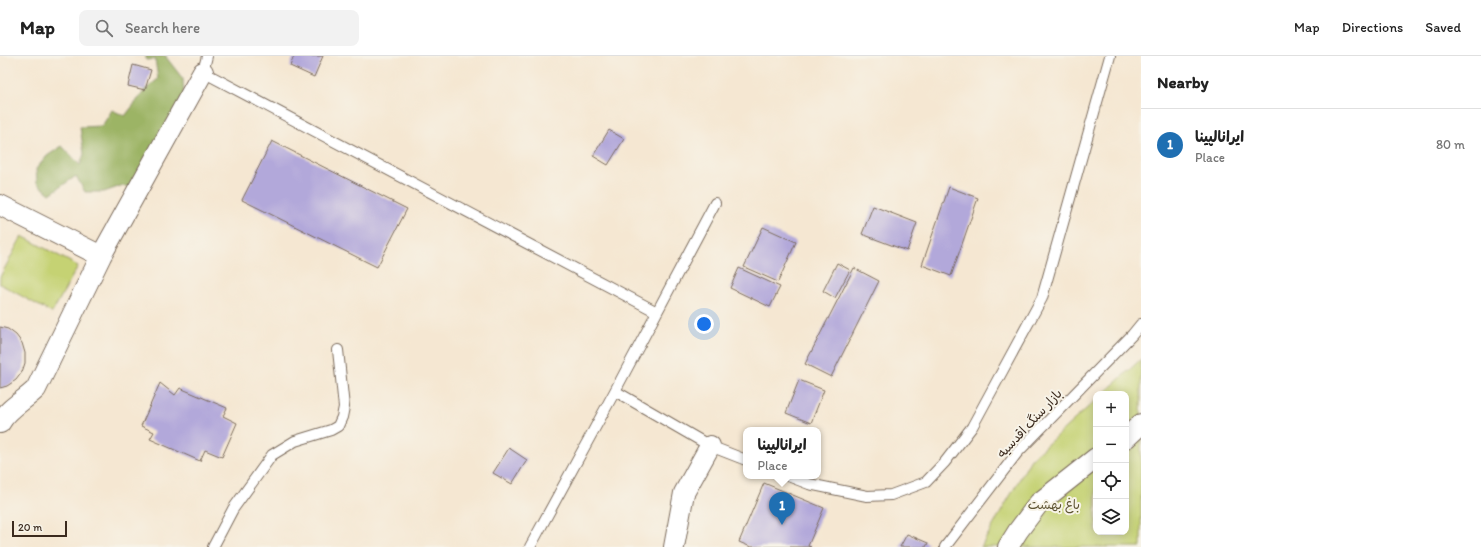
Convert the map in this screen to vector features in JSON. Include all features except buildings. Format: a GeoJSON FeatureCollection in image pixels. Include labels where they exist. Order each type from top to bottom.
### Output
{"type":"FeatureCollection","features":[{"type":"Feature","properties":{"kind":"street"},"geometry":{"type":"LineString","coordinates":[[0,423],[11,408],[25,400],[36,389],[101,256],[205,64]]}},
{"type":"Feature","properties":{"kind":"street"},"geometry":{"type":"LineString","coordinates":[[0,204],[101,256]]}},
{"type":"Feature","properties":{"kind":"street"},"geometry":{"type":"LineString","coordinates":[[1129,435],[1141,424]]}},
{"type":"Feature","properties":{"kind":"street"},"geometry":{"type":"LineString","coordinates":[[674,547],[684,493],[710,446]]}},
{"type":"Feature","properties":{"kind":"street"},"geometry":{"type":"LineString","coordinates":[[1008,547],[1039,503],[1093,460]]}},
{"type":"Feature","properties":{"kind":"lane"},"geometry":{"type":"LineString","coordinates":[[796,479],[809,484],[867,496],[891,496],[926,482],[945,462],[972,427],[1042,298],[1110,56]]}},
{"type":"Feature","properties":{"kind":"lane"},"geometry":{"type":"LineString","coordinates":[[205,64],[657,312]]}},
{"type":"Feature","properties":{"kind":"lane"},"geometry":{"type":"LineString","coordinates":[[530,547],[715,203]]}},
{"type":"Feature","properties":{"kind":"lane","name":"بازار سنگ اقدسیه"},"geometry":{"type":"LineString","coordinates":[[945,547],[1016,453],[1141,324]]}},
{"type":"Feature","properties":{"kind":"lane"},"geometry":{"type":"LineString","coordinates":[[213,547],[233,509],[272,456],[295,441],[331,430],[338,426],[344,407],[338,350]]}},
{"type":"Feature","properties":{"kind":"lane"},"geometry":{"type":"LineString","coordinates":[[615,391],[710,446],[743,459]]}},
{"type":"Feature","properties":{"kind":"green space"},"geometry":{"type":"Polygon","coordinates":[[[146,56],[167,56],[166,57],[183,79],[184,95],[133,187],[121,186],[104,192],[85,192],[76,176],[50,194],[37,183],[36,169],[47,156],[62,146],[80,165],[84,154],[80,127],[102,126],[112,110],[125,116],[145,90],[158,79],[155,59],[146,60],[146,56]]]}},
{"type":"Feature","properties":{"kind":"green space"},"geometry":{"type":"Polygon","coordinates":[[[22,236],[78,266],[52,313],[0,284],[0,277],[22,236]]]}},
{"type":"Feature","properties":{"kind":"green space","name":"باغ بهشت"},"geometry":{"type":"Polygon","coordinates":[[[1141,359],[1141,547],[981,547],[1031,459],[1093,403],[1093,535],[1129,535],[1129,391],[1106,391],[1141,359]]]}},
{"type":"Feature","properties":{"kind":"place","name":"ایرانالپینا"},"geometry":{"type":"Point","coordinates":[782,525]}}]}
